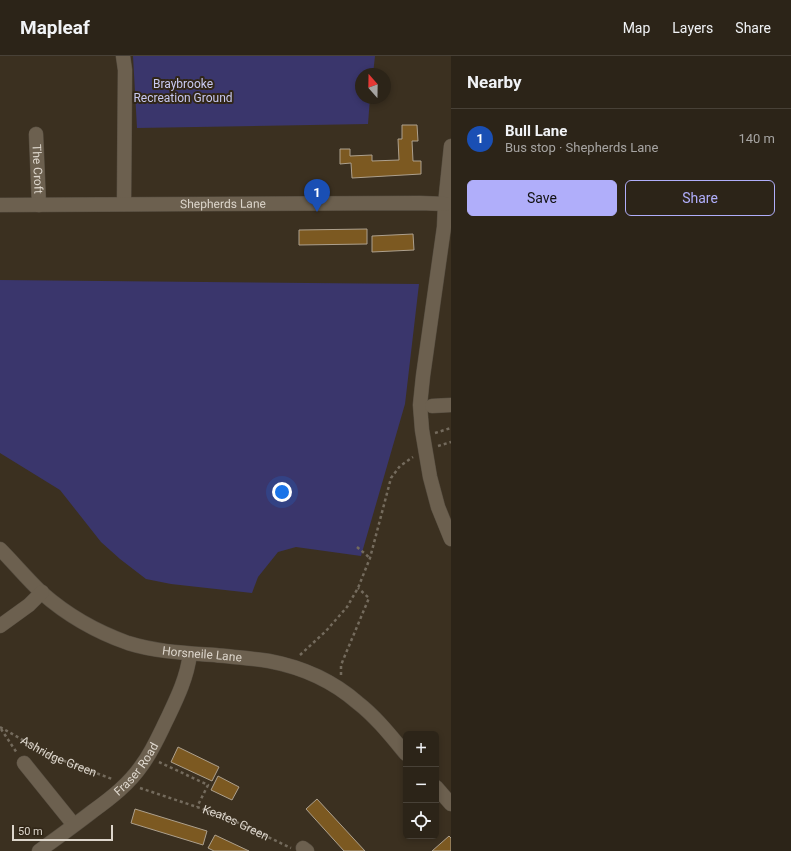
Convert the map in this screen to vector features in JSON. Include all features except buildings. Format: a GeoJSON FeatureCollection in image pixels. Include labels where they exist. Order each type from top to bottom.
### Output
{"type":"FeatureCollection","features":[{"type":"Feature","properties":{"kind":"street"},"geometry":{"type":"LineString","coordinates":[[123,56],[125,70],[124,204]]}},
{"type":"Feature","properties":{"kind":"street","name":"The Croft"},"geometry":{"type":"LineString","coordinates":[[36,134],[39,205]]}},
{"type":"Feature","properties":{"kind":"street"},"geometry":{"type":"LineString","coordinates":[[451,154],[444,227],[420,405],[422,430],[430,478],[438,507],[451,539]]}},
{"type":"Feature","properties":{"kind":"street","name":"Shepherds Lane"},"geometry":{"type":"LineString","coordinates":[[0,205],[445,204]]}},
{"type":"Feature","properties":{"kind":"street"},"geometry":{"type":"LineString","coordinates":[[432,406],[451,405]]}},
{"type":"Feature","properties":{"kind":"street","name":"Horsneile Lane"},"geometry":{"type":"LineString","coordinates":[[0,549],[42,592],[67,612],[113,637],[129,643],[167,652],[268,661],[289,666],[314,675],[340,689],[359,703],[403,751]]}},
{"type":"Feature","properties":{"kind":"street"},"geometry":{"type":"LineString","coordinates":[[0,626],[29,605],[42,592]]}},
{"type":"Feature","properties":{"kind":"street","name":"Fraser Road"},"geometry":{"type":"LineString","coordinates":[[39,851],[110,798],[126,784],[141,767],[148,757],[180,693],[190,654]]}},
{"type":"Feature","properties":{"kind":"street","name":"Ashridge Green"},"geometry":{"type":"LineString","coordinates":[[24,763],[74,825]]}},
{"type":"Feature","properties":{"kind":"street"},"geometry":{"type":"LineString","coordinates":[[439,790],[451,804]]}},
{"type":"Feature","properties":{"kind":"path"},"geometry":{"type":"LineString","coordinates":[[430,434],[451,428]]}},
{"type":"Feature","properties":{"kind":"path"},"geometry":{"type":"LineString","coordinates":[[433,450],[437,446],[451,442]]}},
{"type":"Feature","properties":{"kind":"path"},"geometry":{"type":"LineString","coordinates":[[289,666],[326,632],[347,607],[358,588],[370,558],[391,478],[400,466],[415,455]]}},
{"type":"Feature","properties":{"kind":"path"},"geometry":{"type":"LineString","coordinates":[[357,547],[370,558]]}},
{"type":"Feature","properties":{"kind":"path"},"geometry":{"type":"LineString","coordinates":[[340,689],[341,665],[368,598],[358,588]]}},
{"type":"Feature","properties":{"kind":"path"},"geometry":{"type":"LineString","coordinates":[[0,728],[24,763]]}},
{"type":"Feature","properties":{"kind":"path","name":"Ashridge Green"},"geometry":{"type":"LineString","coordinates":[[0,728],[51,756],[117,780]]}},
{"type":"Feature","properties":{"kind":"path","name":"Keates Green"},"geometry":{"type":"LineString","coordinates":[[148,757],[208,785],[197,807]]}},
{"type":"Feature","properties":{"kind":"path","name":"Keates Green"},"geometry":{"type":"LineString","coordinates":[[135,787],[224,816],[302,850]]}},
{"type":"Feature","properties":{"kind":"green space","name":"Braybrooke Recreation Ground"},"geometry":{"type":"Polygon","coordinates":[[[133,56],[375,56],[374,68],[355,68],[355,104],[370,104],[368,124],[137,128],[133,56]]]}},
{"type":"Feature","properties":{"kind":"green space"},"geometry":{"type":"Polygon","coordinates":[[[0,280],[419,284],[405,404],[361,556],[296,547],[278,552],[258,577],[252,593],[171,584],[146,579],[101,542],[60,490],[0,453],[0,280]]]}},
{"type":"Feature","properties":{"kind":"place","name":"Bull Lane"},"geometry":{"type":"Point","coordinates":[317,212]}}]}
